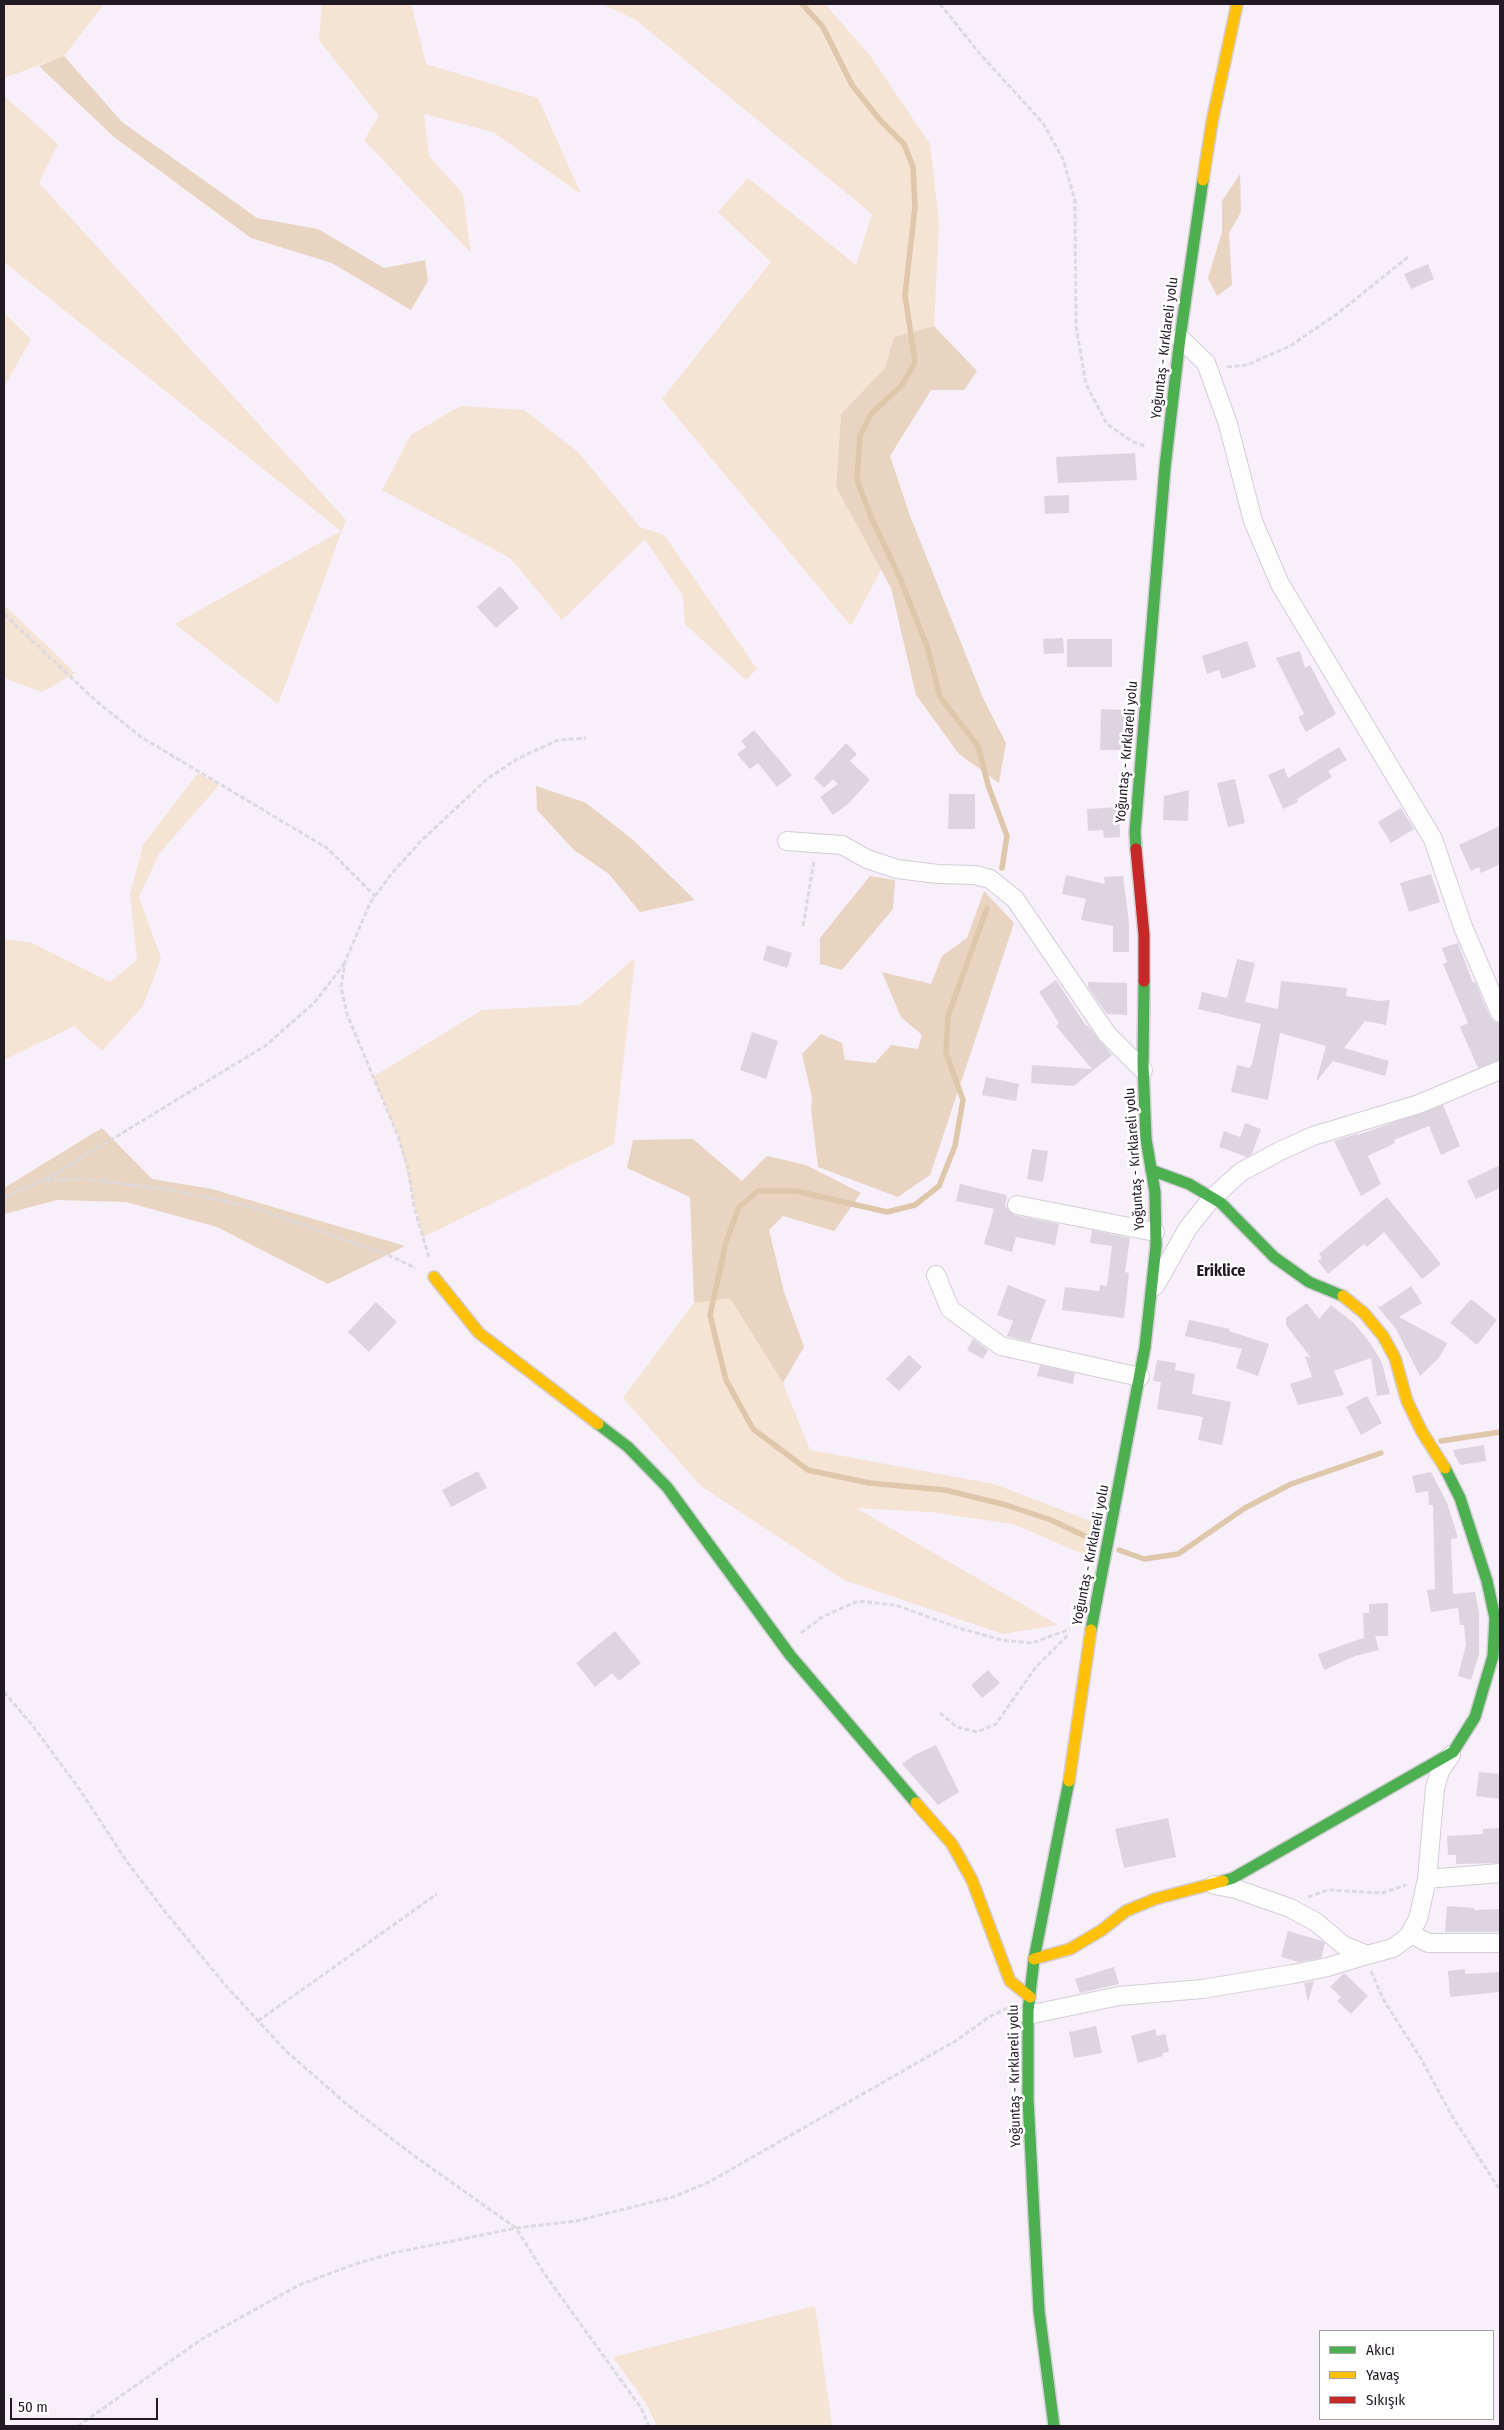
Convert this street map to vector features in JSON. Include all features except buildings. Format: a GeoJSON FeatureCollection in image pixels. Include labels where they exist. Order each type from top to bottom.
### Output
{"type":"FeatureCollection","features":[{"type":"Feature","properties":{"kind":"street","name":"Yoğuntaş - Kırklareli yolu"},"geometry":{"type":"LineString","coordinates":[[1054,2426],[1039,2311],[1028,2099],[1029,2006],[1034,1959],[1069,1778],[1094,1615],[1140,1377],[1152,1290],[1155,1192],[1146,1139],[1143,1070],[1144,935],[1135,832],[1167,453],[1180,338],[1212,122],[1237,4]]}},
{"type":"Feature","properties":{"kind":"street"},"geometry":{"type":"LineString","coordinates":[[1180,338],[1206,363],[1209,369],[1228,424],[1253,521],[1280,584],[1433,839],[1463,927],[1500,1014]]}},
{"type":"Feature","properties":{"kind":"street"},"geometry":{"type":"LineString","coordinates":[[786,841],[842,845],[866,860],[897,870],[975,875],[990,879],[1015,899],[1107,1034],[1143,1070]]}},
{"type":"Feature","properties":{"kind":"street"},"geometry":{"type":"LineString","coordinates":[[1152,1290],[1188,1228],[1212,1198],[1241,1172],[1280,1150],[1313,1136],[1419,1104],[1500,1070]]}},
{"type":"Feature","properties":{"kind":"street"},"geometry":{"type":"LineString","coordinates":[[434,1277],[479,1333],[628,1447],[668,1487],[783,1646],[952,1844],[972,1880],[1010,1981],[1029,2006],[1202,1989],[1328,1967],[1393,1948],[1410,1933],[1418,1919],[1427,1879],[1435,1788],[1440,1771],[1475,1717],[1493,1656],[1497,1613],[1460,1498],[1443,1464],[1422,1432],[1407,1401],[1395,1358],[1383,1336],[1364,1313],[1340,1293],[1309,1282],[1274,1257],[1242,1222],[1212,1198],[1189,1184],[1152,1170]]}},
{"type":"Feature","properties":{"kind":"street"},"geometry":{"type":"LineString","coordinates":[[1017,1205],[1155,1232]]}},
{"type":"Feature","properties":{"kind":"street"},"geometry":{"type":"LineString","coordinates":[[936,1275],[950,1309],[1001,1346],[1140,1377]]}},
{"type":"Feature","properties":{"kind":"street"},"geometry":{"type":"LineString","coordinates":[[1034,1959],[1070,1949],[1102,1930],[1126,1911],[1140,1905],[1155,1899],[1233,1878],[1453,1752]]}},
{"type":"Feature","properties":{"kind":"street"},"geometry":{"type":"LineString","coordinates":[[1427,1879],[1500,1872]]}},
{"type":"Feature","properties":{"kind":"street"},"geometry":{"type":"LineString","coordinates":[[1211,1885],[1236,1889],[1284,1906],[1316,1922],[1343,1945],[1367,1955]]}},
{"type":"Feature","properties":{"kind":"street"},"geometry":{"type":"LineString","coordinates":[[1410,1933],[1428,1943],[1500,1943]]}},
{"type":"Feature","properties":{"kind":"path"},"geometry":{"type":"LineString","coordinates":[[940,4],[981,55],[1043,123],[1063,159],[1075,200],[1076,326],[1086,384],[1107,424],[1133,442],[1167,453]]}},
{"type":"Feature","properties":{"kind":"path"},"geometry":{"type":"LineString","coordinates":[[1209,369],[1247,365],[1290,346],[1337,314],[1408,257]]}},
{"type":"Feature","properties":{"kind":"path"},"geometry":{"type":"LineString","coordinates":[[4,614],[96,701],[141,737],[327,848],[375,896]]}},
{"type":"Feature","properties":{"kind":"path"},"geometry":{"type":"LineString","coordinates":[[4,1197],[45,1180],[265,1046],[314,1003],[345,962],[375,896],[421,841],[487,779],[517,759],[558,740],[586,738]]}},
{"type":"Feature","properties":{"kind":"path"},"geometry":{"type":"LineString","coordinates":[[803,926],[817,843]]}},
{"type":"Feature","properties":{"kind":"path"},"geometry":{"type":"LineString","coordinates":[[345,962],[341,987],[347,1014],[398,1136],[408,1168],[414,1207],[434,1277]]}},
{"type":"Feature","properties":{"kind":"path"},"geometry":{"type":"LineString","coordinates":[[45,1180],[86,1179],[176,1191],[255,1208],[388,1254],[434,1277]]}},
{"type":"Feature","properties":{"kind":"path"},"geometry":{"type":"LineString","coordinates":[[783,1646],[822,1617],[858,1601],[894,1605],[962,1629],[1002,1640],[1032,1643],[1063,1633],[1094,1615]]}},
{"type":"Feature","properties":{"kind":"path"},"geometry":{"type":"LineString","coordinates":[[940,1713],[957,1727],[977,1732],[996,1724],[1035,1668],[1079,1624]]}},
{"type":"Feature","properties":{"kind":"path"},"geometry":{"type":"LineString","coordinates":[[4,1692],[33,1726],[74,1782],[127,1862],[226,1986],[287,2052],[349,2106],[471,2198],[516,2228],[546,2276],[636,2401],[649,2426]]}},
{"type":"Feature","properties":{"kind":"path"},"geometry":{"type":"LineString","coordinates":[[1284,1906],[1328,1890],[1382,1893],[1427,1879]]}},
{"type":"Feature","properties":{"kind":"path"},"geometry":{"type":"LineString","coordinates":[[258,2021],[437,1894]]}},
{"type":"Feature","properties":{"kind":"path"},"geometry":{"type":"LineString","coordinates":[[1367,1955],[1373,1979],[1383,1999],[1420,2057],[1452,2116],[1500,2190]]}},
{"type":"Feature","properties":{"kind":"path"},"geometry":{"type":"LineString","coordinates":[[78,2426],[202,2339],[299,2285],[355,2264],[393,2253],[516,2228],[576,2221],[632,2209],[673,2197],[709,2182],[957,2040],[989,2017],[1029,2006]]}},
{"type":"Feature","properties":{"kind":"shaded area"},"geometry":{"type":"Polygon","coordinates":[[[4,4],[104,4],[64,56],[4,78],[4,4]]]}},
{"type":"Feature","properties":{"kind":"shaded area"},"geometry":{"type":"Polygon","coordinates":[[[322,4],[411,4],[426,64],[538,98],[581,194],[493,132],[424,114],[429,156],[463,194],[471,253],[364,140],[379,116],[319,40],[322,4]]]}},
{"type":"Feature","properties":{"kind":"shaded area"},"geometry":{"type":"Polygon","coordinates":[[[602,4],[825,4],[871,57],[930,144],[939,223],[934,326],[894,337],[885,368],[841,414],[836,487],[881,570],[851,626],[662,399],[771,262],[718,212],[748,178],[856,265],[872,214],[636,20],[602,4]]]}},
{"type":"Feature","properties":{"kind":"shaded area"},"geometry":{"type":"Polygon","coordinates":[[[64,56],[122,122],[257,218],[318,229],[384,268],[425,260],[428,281],[411,310],[332,263],[251,238],[114,137],[39,66],[64,56]]]}},
{"type":"Feature","properties":{"kind":"shaded area"},"geometry":{"type":"Polygon","coordinates":[[[4,96],[58,144],[39,183],[346,520],[278,704],[175,624],[341,531],[4,262],[4,96]]]}},
{"type":"Feature","properties":{"kind":"shaded area"},"geometry":{"type":"Polygon","coordinates":[[[1240,174],[1241,212],[1229,233],[1232,285],[1217,296],[1208,278],[1222,232],[1222,201],[1240,174]]]}},
{"type":"Feature","properties":{"kind":"shaded area"},"geometry":{"type":"Polygon","coordinates":[[[4,313],[31,339],[4,387],[4,313]]]}},
{"type":"Feature","properties":{"kind":"shaded area"},"geometry":{"type":"Polygon","coordinates":[[[934,326],[977,371],[964,390],[931,390],[890,456],[910,516],[984,700],[1006,743],[999,783],[959,754],[916,695],[891,588],[836,487],[841,414],[885,368],[894,337],[934,326]]]}},
{"type":"Feature","properties":{"kind":"shaded area"},"geometry":{"type":"Polygon","coordinates":[[[460,406],[524,410],[578,452],[640,527],[664,535],[757,669],[746,680],[685,624],[683,596],[645,539],[562,620],[510,558],[382,490],[411,435],[460,406]]]}},
{"type":"Feature","properties":{"kind":"shaded area"},"geometry":{"type":"Polygon","coordinates":[[[4,605],[75,673],[42,692],[4,678],[4,605]]]}},
{"type":"Feature","properties":{"kind":"shaded area"},"geometry":{"type":"Polygon","coordinates":[[[198,773],[219,785],[159,854],[139,897],[161,958],[143,1006],[102,1051],[74,1026],[4,1060],[4,939],[32,943],[110,982],[137,960],[130,895],[143,845],[198,773]]]}},
{"type":"Feature","properties":{"kind":"shaded area"},"geometry":{"type":"Polygon","coordinates":[[[536,786],[586,803],[632,839],[695,900],[640,912],[609,874],[574,850],[537,810],[536,786]]]}},
{"type":"Feature","properties":{"kind":"shaded area"},"geometry":{"type":"Polygon","coordinates":[[[870,876],[895,880],[893,909],[842,970],[820,964],[820,938],[870,876]]]}},
{"type":"Feature","properties":{"kind":"shaded area"},"geometry":{"type":"Polygon","coordinates":[[[984,891],[1014,923],[930,1175],[898,1197],[818,1167],[811,1110],[812,1097],[802,1054],[821,1034],[842,1043],[845,1060],[875,1063],[891,1045],[918,1049],[922,1035],[901,1017],[882,972],[931,984],[942,956],[967,938],[984,891]]]}},
{"type":"Feature","properties":{"kind":"shaded area"},"geometry":{"type":"Polygon","coordinates":[[[635,958],[614,1144],[423,1237],[398,1136],[373,1077],[482,1010],[580,1005],[635,958]]]}},
{"type":"Feature","properties":{"kind":"shaded area"},"geometry":{"type":"Polygon","coordinates":[[[102,1128],[152,1179],[212,1189],[405,1246],[328,1284],[217,1227],[126,1202],[57,1200],[4,1214],[4,1188],[102,1128]]]}},
{"type":"Feature","properties":{"kind":"shaded area"},"geometry":{"type":"Polygon","coordinates":[[[693,1139],[742,1181],[767,1156],[806,1165],[861,1193],[834,1231],[783,1216],[769,1230],[784,1292],[804,1347],[783,1383],[730,1298],[694,1303],[690,1197],[627,1168],[633,1140],[693,1139]]]}},
{"type":"Feature","properties":{"kind":"shaded area"},"geometry":{"type":"Polygon","coordinates":[[[730,1297],[783,1383],[810,1450],[994,1484],[1096,1523],[1090,1557],[1013,1524],[930,1512],[856,1508],[1058,1625],[1003,1634],[844,1580],[701,1486],[623,1398],[694,1303],[730,1297]]]}},
{"type":"Feature","properties":{"kind":"shaded area"},"geometry":{"type":"Polygon","coordinates":[[[815,2306],[832,2426],[657,2426],[646,2403],[613,2357],[815,2306]]]}},
{"type":"Feature","properties":{"kind":"waterway"},"geometry":{"type":"LineString","coordinates":[[802,4],[823,27],[852,85],[880,120],[904,144],[913,167],[915,207],[905,295],[915,362],[902,385],[871,414],[860,436],[857,480],[871,517],[900,578],[928,649],[940,697],[978,746],[988,785],[1007,836],[1002,868]]}},
{"type":"Feature","properties":{"kind":"waterway"},"geometry":{"type":"LineString","coordinates":[[987,908],[948,1016],[946,1053],[963,1100],[955,1146],[939,1186],[915,1205],[887,1212],[796,1191],[758,1191],[739,1207],[726,1242],[710,1315],[726,1380],[753,1429],[808,1470],[869,1483],[945,1490],[1006,1505],[1051,1520],[1087,1537]]}},
{"type":"Feature","properties":{"kind":"waterway"},"geometry":{"type":"LineString","coordinates":[[1441,1441],[1500,1432]]}},
{"type":"Feature","properties":{"kind":"waterway"},"geometry":{"type":"LineString","coordinates":[[1119,1550],[1144,1559],[1178,1554],[1245,1508],[1291,1484],[1381,1453]]}},
{"type":"Feature","properties":{"kind":"traffic: fast"},"geometry":{"type":"LineString","coordinates":[[1136,849],[1135,832],[1165,467],[1180,338],[1203,180]]}},
{"type":"Feature","properties":{"kind":"traffic: fast"},"geometry":{"type":"LineString","coordinates":[[1091,1630],[1145,1347],[1156,1246],[1155,1192],[1146,1139],[1143,1065],[1144,981]]}},
{"type":"Feature","properties":{"kind":"traffic: fast"},"geometry":{"type":"LineString","coordinates":[[1151,1170],[1189,1184],[1221,1203],[1274,1257],[1309,1282],[1343,1296]]}},
{"type":"Feature","properties":{"kind":"traffic: fast"},"geometry":{"type":"LineString","coordinates":[[598,1424],[628,1447],[667,1487],[790,1655],[916,1803]]}},
{"type":"Feature","properties":{"kind":"traffic: fast"},"geometry":{"type":"LineString","coordinates":[[1223,1881],[1233,1878],[1453,1752],[1475,1717],[1493,1656],[1495,1618],[1487,1581],[1460,1498],[1445,1468]]}},
{"type":"Feature","properties":{"kind":"traffic: fast"},"geometry":{"type":"LineString","coordinates":[[1054,2426],[1039,2311],[1028,2099],[1028,2011],[1034,1959],[1069,1781]]}},
{"type":"Feature","properties":{"kind":"traffic: slow"},"geometry":{"type":"LineString","coordinates":[[1203,180],[1212,122],[1237,4]]}},
{"type":"Feature","properties":{"kind":"traffic: slow"},"geometry":{"type":"LineString","coordinates":[[434,1277],[479,1333],[598,1424]]}},
{"type":"Feature","properties":{"kind":"traffic: slow"},"geometry":{"type":"LineString","coordinates":[[1343,1296],[1364,1313],[1383,1336],[1395,1358],[1407,1401],[1422,1432],[1445,1468]]}},
{"type":"Feature","properties":{"kind":"traffic: slow"},"geometry":{"type":"LineString","coordinates":[[1069,1781],[1091,1630]]}},
{"type":"Feature","properties":{"kind":"traffic: slow"},"geometry":{"type":"LineString","coordinates":[[916,1803],[952,1844],[972,1880],[1010,1981],[1030,1997]]}},
{"type":"Feature","properties":{"kind":"traffic: slow"},"geometry":{"type":"LineString","coordinates":[[1034,1959],[1070,1949],[1102,1930],[1126,1911],[1155,1899],[1223,1881]]}},
{"type":"Feature","properties":{"kind":"traffic: jam"},"geometry":{"type":"LineString","coordinates":[[1136,849],[1144,935],[1144,981]]}},
{"type":"Feature","properties":{"kind":"district","name":"Eriklice"},"geometry":{"type":"Point","coordinates":[1221,1272]}}]}
